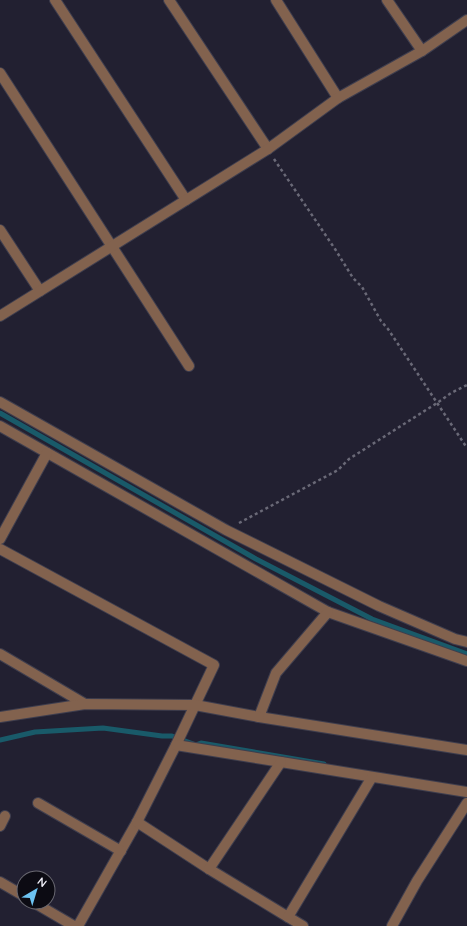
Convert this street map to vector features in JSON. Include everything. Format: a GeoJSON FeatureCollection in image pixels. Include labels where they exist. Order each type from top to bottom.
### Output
{"type":"FeatureCollection","features":[{"type":"Feature","properties":{"kind":"street"},"geometry":{"type":"LineString","coordinates":[[55,0],[186,200]]}},
{"type":"Feature","properties":{"kind":"street"},"geometry":{"type":"LineString","coordinates":[[169,0],[268,149]]}},
{"type":"Feature","properties":{"kind":"street"},"geometry":{"type":"LineString","coordinates":[[276,0],[338,98]]}},
{"type":"Feature","properties":{"kind":"street"},"geometry":{"type":"LineString","coordinates":[[387,0],[422,50]]}},
{"type":"Feature","properties":{"kind":"street"},"geometry":{"type":"LineString","coordinates":[[0,316],[268,149],[338,98],[422,50],[467,20]]}},
{"type":"Feature","properties":{"kind":"street"},"geometry":{"type":"LineString","coordinates":[[0,73],[189,366]]}},
{"type":"Feature","properties":{"kind":"street"},"geometry":{"type":"LineString","coordinates":[[0,230],[40,291]]}},
{"type":"Feature","properties":{"kind":"street"},"geometry":{"type":"LineString","coordinates":[[0,402],[226,530],[379,606],[467,642]]}},
{"type":"Feature","properties":{"kind":"street"},"geometry":{"type":"LineString","coordinates":[[0,426],[328,612],[467,661]]}},
{"type":"Feature","properties":{"kind":"street"},"geometry":{"type":"LineString","coordinates":[[0,539],[47,452]]}},
{"type":"Feature","properties":{"kind":"street"},"geometry":{"type":"LineString","coordinates":[[0,549],[214,664],[176,745],[137,822],[78,926]]}},
{"type":"Feature","properties":{"kind":"street"},"geometry":{"type":"LineString","coordinates":[[259,717],[276,673],[328,612]]}},
{"type":"Feature","properties":{"kind":"street"},"geometry":{"type":"LineString","coordinates":[[0,654],[85,704]]}},
{"type":"Feature","properties":{"kind":"street"},"geometry":{"type":"LineString","coordinates":[[0,717],[85,704],[195,705],[259,717],[467,750]]}},
{"type":"Feature","properties":{"kind":"street"},"geometry":{"type":"LineString","coordinates":[[176,745],[467,792]]}},
{"type":"Feature","properties":{"kind":"street"},"geometry":{"type":"LineString","coordinates":[[209,869],[281,762]]}},
{"type":"Feature","properties":{"kind":"street"},"geometry":{"type":"LineString","coordinates":[[288,917],[372,777]]}},
{"type":"Feature","properties":{"kind":"street"},"geometry":{"type":"LineString","coordinates":[[38,802],[121,851]]}},
{"type":"Feature","properties":{"kind":"street"},"geometry":{"type":"LineString","coordinates":[[392,926],[417,882],[467,803]]}},
{"type":"Feature","properties":{"kind":"street"},"geometry":{"type":"LineString","coordinates":[[0,826],[5,816]]}},
{"type":"Feature","properties":{"kind":"street"},"geometry":{"type":"LineString","coordinates":[[137,822],[209,869],[303,926]]}},
{"type":"Feature","properties":{"kind":"street"},"geometry":{"type":"LineString","coordinates":[[0,882],[16,891]]}},
{"type":"Feature","properties":{"kind":"street"},"geometry":{"type":"LineString","coordinates":[[47,910],[74,926]]}},
{"type":"Feature","properties":{"kind":"path"},"geometry":{"type":"LineString","coordinates":[[268,149],[336,249],[353,278],[362,287],[381,321],[388,328],[467,448]]}},
{"type":"Feature","properties":{"kind":"path"},"geometry":{"type":"LineString","coordinates":[[226,530],[338,470],[349,460],[451,393],[460,390],[467,385]]}},
{"type":"Feature","properties":{"kind":"waterway"},"geometry":{"type":"LineString","coordinates":[[0,413],[256,559],[372,619],[467,654]]}},
{"type":"Feature","properties":{"kind":"waterway"},"geometry":{"type":"LineString","coordinates":[[0,740],[35,732],[103,728],[172,736],[196,745],[201,743],[324,764]]}}]}
